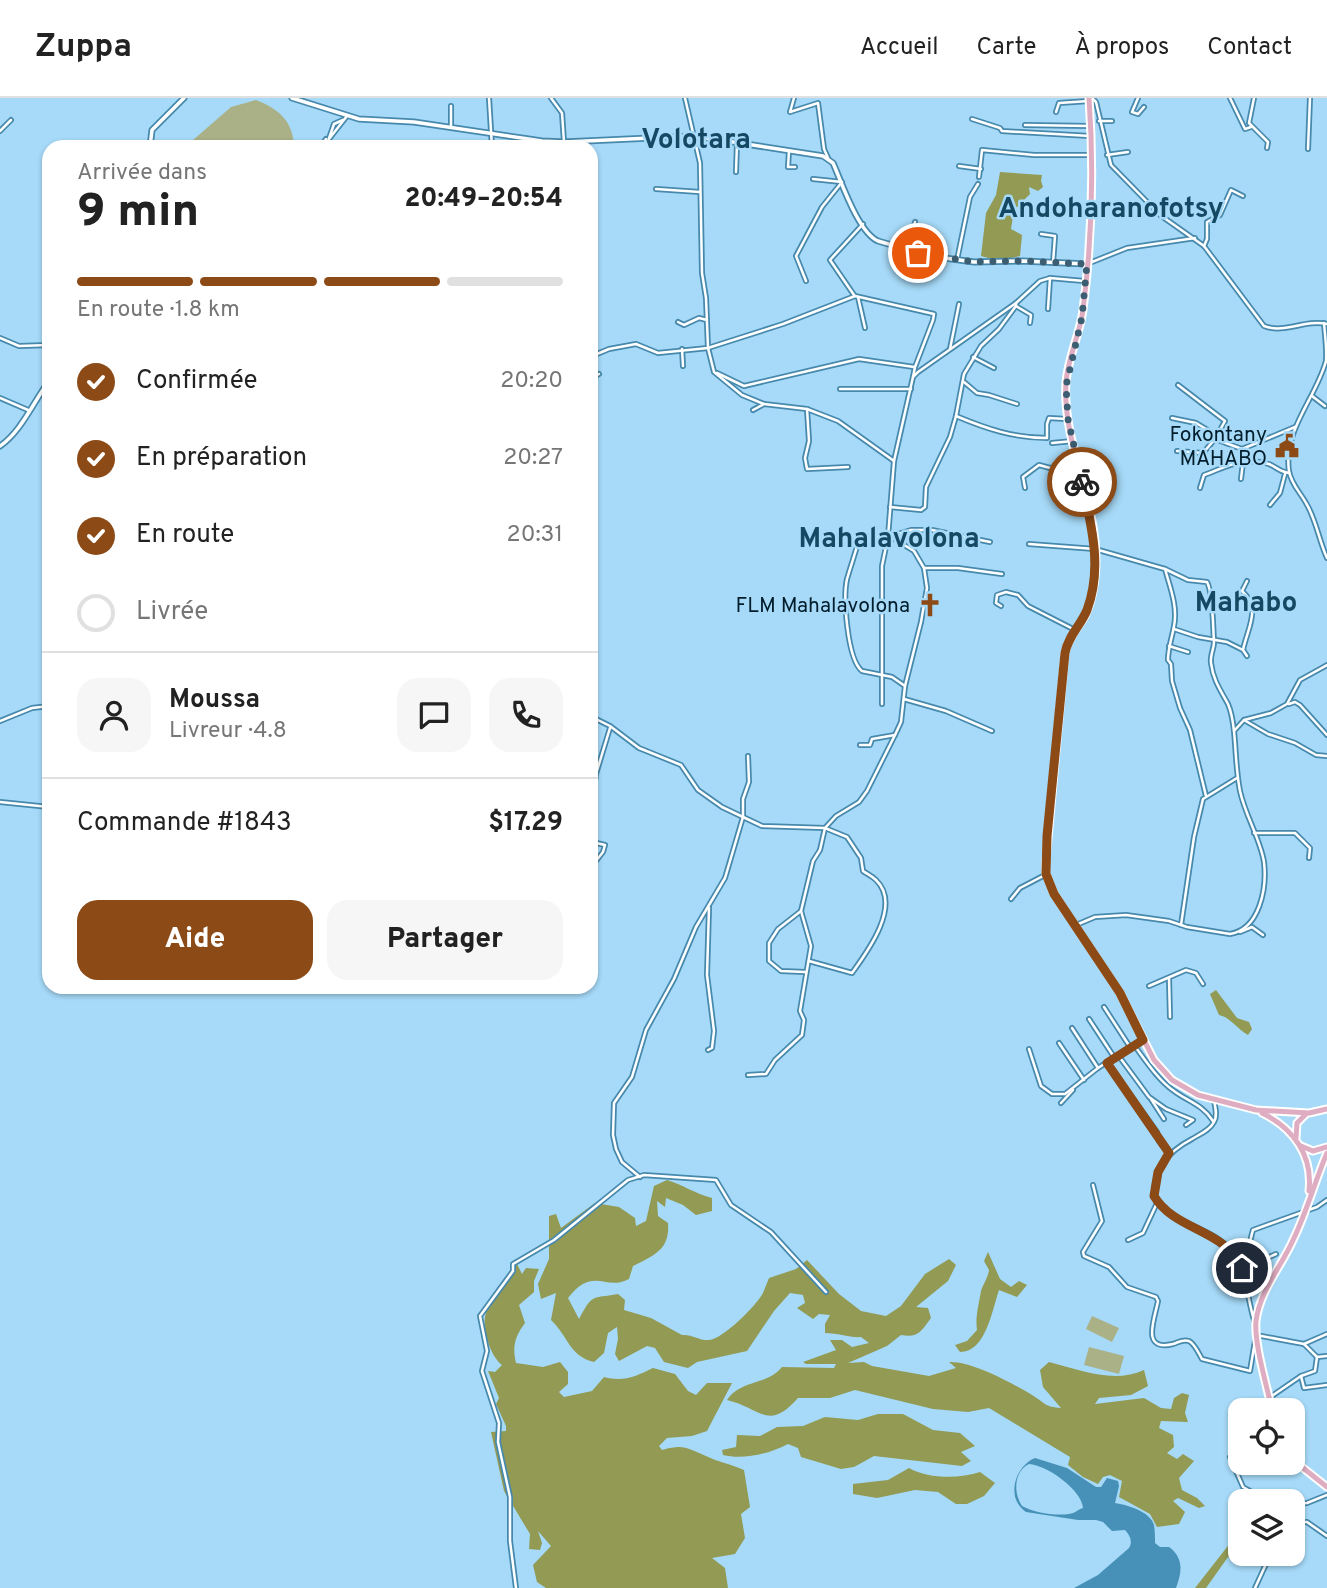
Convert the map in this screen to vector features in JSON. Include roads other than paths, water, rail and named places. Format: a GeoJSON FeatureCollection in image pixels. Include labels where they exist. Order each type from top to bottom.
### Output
{"type":"FeatureCollection","features":[{"type":"Feature","properties":{"kind":"main road"},"geometry":{"type":"LineString","coordinates":[[1090,99],[1091,200],[1086,281],[1082,317],[1066,379],[1068,419],[1096,549],[1094,585],[1086,613],[1065,653],[1047,836],[1046,874],[1054,894],[1120,993],[1154,1060],[1172,1080],[1191,1092],[1256,1110],[1327,1115]]}},
{"type":"Feature","properties":{"kind":"main road"},"geometry":{"type":"LineString","coordinates":[[1298,1142],[1296,1125],[1301,1117],[1327,1109]]}},
{"type":"Feature","properties":{"kind":"main road"},"geometry":{"type":"LineString","coordinates":[[1256,1110],[1281,1124],[1298,1142],[1307,1158],[1310,1174],[1305,1208]]}},
{"type":"Feature","properties":{"kind":"main road"},"geometry":{"type":"LineString","coordinates":[[1298,1142],[1313,1151],[1327,1147]]}},
{"type":"Feature","properties":{"kind":"main road"},"geometry":{"type":"LineString","coordinates":[[1269,1398],[1256,1335],[1259,1307],[1295,1237],[1327,1153]]}},
{"type":"Feature","properties":{"kind":"main road"},"geometry":{"type":"LineString","coordinates":[[1305,1470],[1327,1487]]}},
{"type":"Feature","properties":{"kind":"street"},"geometry":{"type":"LineString","coordinates":[[151,140],[152,130],[184,98]]}},
{"type":"Feature","properties":{"kind":"street"},"geometry":{"type":"LineString","coordinates":[[292,98],[345,118],[451,127],[545,140]]}},
{"type":"Feature","properties":{"kind":"street"},"geometry":{"type":"LineString","coordinates":[[489,98],[492,140]]}},
{"type":"Feature","properties":{"kind":"street"},"geometry":{"type":"LineString","coordinates":[[551,98],[562,113],[564,140]]}},
{"type":"Feature","properties":{"kind":"street"},"geometry":{"type":"LineString","coordinates":[[685,98],[700,163],[702,273],[708,348],[714,372],[742,395],[764,404],[807,409],[838,421],[894,461]]}},
{"type":"Feature","properties":{"kind":"street"},"geometry":{"type":"LineString","coordinates":[[793,98],[790,112],[818,103],[824,149],[872,239],[957,260],[1087,264],[1127,248],[1195,238]]}},
{"type":"Feature","properties":{"kind":"street"},"geometry":{"type":"LineString","coordinates":[[1138,98],[1132,112],[1138,114],[1144,107]]}},
{"type":"Feature","properties":{"kind":"street"},"geometry":{"type":"LineString","coordinates":[[1230,98],[1245,130],[1251,127]]}},
{"type":"Feature","properties":{"kind":"street"},"geometry":{"type":"LineString","coordinates":[[1254,98],[1249,118],[1251,127],[1268,142],[1267,148]]}},
{"type":"Feature","properties":{"kind":"street"},"geometry":{"type":"LineString","coordinates":[[1308,149],[1310,98]]}},
{"type":"Feature","properties":{"kind":"street"},"geometry":{"type":"LineString","coordinates":[[1056,112],[1059,103],[1090,99],[1096,102],[1107,155],[1119,176],[1160,215],[1204,246],[1264,326],[1278,330],[1303,324],[1326,324],[1327,358],[1312,396],[1295,427],[1287,473],[1280,493],[1270,505]]}},
{"type":"Feature","properties":{"kind":"street"},"geometry":{"type":"LineString","coordinates":[[451,106],[451,127]]}},
{"type":"Feature","properties":{"kind":"street"},"geometry":{"type":"LineString","coordinates":[[329,140],[345,118]]}},
{"type":"Feature","properties":{"kind":"street"},"geometry":{"type":"LineString","coordinates":[[972,119],[1002,131],[1090,136]]}},
{"type":"Feature","properties":{"kind":"street"},"geometry":{"type":"LineString","coordinates":[[0,131],[10,120]]}},
{"type":"Feature","properties":{"kind":"street"},"geometry":{"type":"LineString","coordinates":[[1099,121],[1112,121]]}},
{"type":"Feature","properties":{"kind":"street"},"geometry":{"type":"LineString","coordinates":[[1025,125],[1090,126]]}},
{"type":"Feature","properties":{"kind":"street"},"geometry":{"type":"LineString","coordinates":[[598,140],[694,136],[828,158]]}},
{"type":"Feature","properties":{"kind":"street"},"geometry":{"type":"LineString","coordinates":[[736,172],[737,143]]}},
{"type":"Feature","properties":{"kind":"street"},"geometry":{"type":"LineString","coordinates":[[979,177],[982,150],[1034,155],[1091,155]]}},
{"type":"Feature","properties":{"kind":"street"},"geometry":{"type":"LineString","coordinates":[[789,151],[788,167],[794,167]]}},
{"type":"Feature","properties":{"kind":"street"},"geometry":{"type":"LineString","coordinates":[[1107,155],[1128,152]]}},
{"type":"Feature","properties":{"kind":"street"},"geometry":{"type":"LineString","coordinates":[[959,166],[981,169]]}},
{"type":"Feature","properties":{"kind":"street"},"geometry":{"type":"LineString","coordinates":[[813,179],[842,183]]}},
{"type":"Feature","properties":{"kind":"street"},"geometry":{"type":"LineString","coordinates":[[806,281],[796,256],[822,207],[842,183]]}},
{"type":"Feature","properties":{"kind":"street"},"geometry":{"type":"LineString","coordinates":[[957,260],[970,197],[978,184]]}},
{"type":"Feature","properties":{"kind":"street"},"geometry":{"type":"LineString","coordinates":[[656,188],[701,192]]}},
{"type":"Feature","properties":{"kind":"street"},"geometry":{"type":"LineString","coordinates":[[1204,246],[1207,239],[1207,222],[1220,215],[1231,190],[1243,197]]}},
{"type":"Feature","properties":{"kind":"street"},"geometry":{"type":"LineString","coordinates":[[907,249],[915,222]]}},
{"type":"Feature","properties":{"kind":"street"},"geometry":{"type":"LineString","coordinates":[[863,224],[830,260],[856,297],[865,328]]}},
{"type":"Feature","properties":{"kind":"street"},"geometry":{"type":"LineString","coordinates":[[1041,234],[1055,236],[1053,263]]}},
{"type":"Feature","properties":{"kind":"street"},"geometry":{"type":"LineString","coordinates":[[890,507],[918,510],[925,507],[926,487],[950,437],[964,374],[973,357],[999,329],[1016,305],[1040,281],[1050,278],[1086,281]]}},
{"type":"Feature","properties":{"kind":"street"},"geometry":{"type":"LineString","coordinates":[[1048,309],[1050,278]]}},
{"type":"Feature","properties":{"kind":"street"},"geometry":{"type":"LineString","coordinates":[[598,354],[636,344],[658,353],[708,348],[856,297],[934,314],[915,367],[894,461],[889,537],[881,577],[882,704]]}},
{"type":"Feature","properties":{"kind":"street"},"geometry":{"type":"LineString","coordinates":[[950,350],[959,304]]}},
{"type":"Feature","properties":{"kind":"street"},"geometry":{"type":"LineString","coordinates":[[1016,305],[1031,316],[1030,323]]}},
{"type":"Feature","properties":{"kind":"street"},"geometry":{"type":"LineString","coordinates":[[913,377],[1016,305]]}},
{"type":"Feature","properties":{"kind":"street"},"geometry":{"type":"LineString","coordinates":[[678,322],[684,325],[699,318],[707,320]]}},
{"type":"Feature","properties":{"kind":"street"},"geometry":{"type":"LineString","coordinates":[[0,338],[19,346],[42,345]]}},
{"type":"Feature","properties":{"kind":"street"},"geometry":{"type":"LineString","coordinates":[[682,349],[683,366]]}},
{"type":"Feature","properties":{"kind":"street"},"geometry":{"type":"LineString","coordinates":[[973,357],[994,368]]}},
{"type":"Feature","properties":{"kind":"street"},"geometry":{"type":"LineString","coordinates":[[714,372],[744,386],[859,359],[915,367]]}},
{"type":"Feature","properties":{"kind":"street"},"geometry":{"type":"LineString","coordinates":[[964,382],[977,393],[989,394],[1017,404]]}},
{"type":"Feature","properties":{"kind":"street"},"geometry":{"type":"LineString","coordinates":[[1177,451],[1203,453],[1225,421],[1178,385]]}},
{"type":"Feature","properties":{"kind":"street"},"geometry":{"type":"LineString","coordinates":[[841,389],[911,388]]}},
{"type":"Feature","properties":{"kind":"street"},"geometry":{"type":"LineString","coordinates":[[0,446],[18,429],[42,391]]}},
{"type":"Feature","properties":{"kind":"street"},"geometry":{"type":"LineString","coordinates":[[1312,396],[1325,406]]}},
{"type":"Feature","properties":{"kind":"street"},"geometry":{"type":"LineString","coordinates":[[0,398],[28,410]]}},
{"type":"Feature","properties":{"kind":"street"},"geometry":{"type":"LineString","coordinates":[[753,410],[764,404]]}},
{"type":"Feature","properties":{"kind":"street"},"geometry":{"type":"LineString","coordinates":[[807,409],[807,469],[848,467]]}},
{"type":"Feature","properties":{"kind":"street"},"geometry":{"type":"LineString","coordinates":[[956,416],[998,432],[1028,438],[1047,438],[1049,418],[1068,419]]}},
{"type":"Feature","properties":{"kind":"street"},"geometry":{"type":"LineString","coordinates":[[1172,418],[1196,423],[1215,437],[1241,449],[1295,427]]}},
{"type":"Feature","properties":{"kind":"street"},"geometry":{"type":"LineString","coordinates":[[1052,443],[1073,441]]}},
{"type":"Feature","properties":{"kind":"street"},"geometry":{"type":"LineString","coordinates":[[1200,488],[1204,475],[1233,462],[1270,465],[1287,473],[1307,504],[1327,558]]}},
{"type":"Feature","properties":{"kind":"street"},"geometry":{"type":"LineString","coordinates":[[1025,488],[1023,477],[1039,465],[1050,468],[1078,463]]}},
{"type":"Feature","properties":{"kind":"street"},"geometry":{"type":"LineString","coordinates":[[1241,479],[1242,463]]}},
{"type":"Feature","properties":{"kind":"street"},"geometry":{"type":"LineString","coordinates":[[905,686],[897,679],[862,671],[854,662],[848,625],[847,580],[860,536],[889,537],[911,530],[932,530],[990,542]]}},
{"type":"Feature","properties":{"kind":"street"},"geometry":{"type":"LineString","coordinates":[[748,1074],[766,1074],[775,1060],[802,1035],[804,1020],[800,1011],[811,946],[801,911],[813,861],[820,850],[825,828],[835,816],[859,802],[901,722],[905,686],[926,595],[926,580],[924,568],[914,551],[889,537]]}},
{"type":"Feature","properties":{"kind":"street"},"geometry":{"type":"LineString","coordinates":[[1029,544],[1096,549],[1165,569],[1188,580],[1207,582],[1212,593],[1214,645],[1210,654],[1211,665],[1217,687],[1230,708],[1238,778],[1264,863],[1263,891],[1255,917],[1237,933]]}},
{"type":"Feature","properties":{"kind":"street"},"geometry":{"type":"LineString","coordinates":[[924,568],[958,568],[1002,574]]}},
{"type":"Feature","properties":{"kind":"street"},"geometry":{"type":"LineString","coordinates":[[1165,569],[1174,608],[1174,629],[1168,660],[1171,664],[1172,681],[1190,730],[1206,796]]}},
{"type":"Feature","properties":{"kind":"street"},"geometry":{"type":"LineString","coordinates":[[1243,650],[1251,626],[1250,598],[1242,591],[1247,581]]}},
{"type":"Feature","properties":{"kind":"street"},"geometry":{"type":"LineString","coordinates":[[1001,606],[996,603],[997,595],[1012,592],[1021,596],[1028,606],[1075,630]]}},
{"type":"Feature","properties":{"kind":"street"},"geometry":{"type":"LineString","coordinates":[[1174,629],[1227,642],[1243,650],[1247,656]]}},
{"type":"Feature","properties":{"kind":"street"},"geometry":{"type":"LineString","coordinates":[[1169,646],[1188,652]]}},
{"type":"Feature","properties":{"kind":"street"},"geometry":{"type":"LineString","coordinates":[[1287,705],[1300,680],[1327,666]]}},
{"type":"Feature","properties":{"kind":"street"},"geometry":{"type":"LineString","coordinates":[[904,699],[946,711],[992,731]]}},
{"type":"Feature","properties":{"kind":"street"},"geometry":{"type":"LineString","coordinates":[[1234,732],[1244,720],[1271,713],[1295,702],[1327,735]]}},
{"type":"Feature","properties":{"kind":"street"},"geometry":{"type":"LineString","coordinates":[[0,721],[42,707]]}},
{"type":"Feature","properties":{"kind":"street"},"geometry":{"type":"LineString","coordinates":[[598,720],[639,748],[681,765],[698,790],[722,807],[762,826],[825,828],[846,837],[862,858],[863,871],[878,881],[886,900],[883,922],[868,952],[852,973],[808,961]]}},
{"type":"Feature","properties":{"kind":"street"},"geometry":{"type":"LineString","coordinates":[[1244,720],[1316,755],[1327,756]]}},
{"type":"Feature","properties":{"kind":"street"},"geometry":{"type":"LineString","coordinates":[[598,767],[610,726]]}},
{"type":"Feature","properties":{"kind":"street"},"geometry":{"type":"LineString","coordinates":[[860,745],[869,746],[872,739],[895,735]]}},
{"type":"Feature","properties":{"kind":"street"},"geometry":{"type":"LineString","coordinates":[[640,1177],[622,1162],[616,1149],[613,1135],[614,1103],[632,1077],[646,1030],[674,979],[696,927],[725,878],[743,817],[743,799],[749,782],[748,756]]}},
{"type":"Feature","properties":{"kind":"street"},"geometry":{"type":"LineString","coordinates":[[1181,925],[1194,837],[1203,799],[1238,778]]}},
{"type":"Feature","properties":{"kind":"street"},"geometry":{"type":"LineString","coordinates":[[0,802],[42,806]]}},
{"type":"Feature","properties":{"kind":"street"},"geometry":{"type":"LineString","coordinates":[[1254,832],[1296,833],[1310,848],[1309,858]]}},
{"type":"Feature","properties":{"kind":"street"},"geometry":{"type":"LineString","coordinates":[[598,844],[604,845],[604,849],[598,858]]}},
{"type":"Feature","properties":{"kind":"street"},"geometry":{"type":"LineString","coordinates":[[1011,899],[1020,888],[1046,874]]}},
{"type":"Feature","properties":{"kind":"street"},"geometry":{"type":"LineString","coordinates":[[708,1050],[712,1048],[714,1031],[707,975],[709,908]]}},
{"type":"Feature","properties":{"kind":"street"},"geometry":{"type":"LineString","coordinates":[[801,911],[778,929],[769,943],[769,961],[781,971],[805,972]]}},
{"type":"Feature","properties":{"kind":"street"},"geometry":{"type":"LineString","coordinates":[[1075,925],[1095,917],[1115,915],[1169,921],[1224,934],[1237,933],[1252,927],[1263,934]]}},
{"type":"Feature","properties":{"kind":"street"},"geometry":{"type":"LineString","coordinates":[[1149,986],[1186,970],[1196,972],[1203,984]]}},
{"type":"Feature","properties":{"kind":"street"},"geometry":{"type":"LineString","coordinates":[[1169,978],[1170,1017]]}},
{"type":"Feature","properties":{"kind":"street"},"geometry":{"type":"LineString","coordinates":[[1104,1007],[1132,1046],[1158,1075],[1174,1091],[1199,1104],[1214,1123]]}},
{"type":"Feature","properties":{"kind":"street"},"geometry":{"type":"LineString","coordinates":[[1089,1019],[1164,1119]]}},
{"type":"Feature","properties":{"kind":"street"},"geometry":{"type":"LineString","coordinates":[[1072,1028],[1098,1068]]}},
{"type":"Feature","properties":{"kind":"street"},"geometry":{"type":"LineString","coordinates":[[1029,1049],[1045,1091],[1065,1094],[1098,1068],[1143,1040]]}},
{"type":"Feature","properties":{"kind":"street"},"geometry":{"type":"LineString","coordinates":[[1059,1043],[1084,1080]]}},
{"type":"Feature","properties":{"kind":"street"},"geometry":{"type":"LineString","coordinates":[[1107,1063],[1169,1153]]}},
{"type":"Feature","properties":{"kind":"street"},"geometry":{"type":"LineString","coordinates":[[1061,1103],[1074,1087]]}},
{"type":"Feature","properties":{"kind":"street"},"geometry":{"type":"LineString","coordinates":[[1149,1097],[1193,1120]]}},
{"type":"Feature","properties":{"kind":"street"},"geometry":{"type":"LineString","coordinates":[[1214,1100],[1217,1115],[1214,1123],[1205,1132],[1169,1153],[1156,1181],[1154,1196],[1171,1214],[1232,1250],[1239,1261],[1256,1326]]}},
{"type":"Feature","properties":{"kind":"street"},"geometry":{"type":"LineString","coordinates":[[1186,1125],[1199,1117]]}},
{"type":"Feature","properties":{"kind":"street"},"geometry":{"type":"LineString","coordinates":[[516,1588],[510,1541],[510,1497],[498,1442],[499,1423],[482,1371],[487,1351],[480,1316],[513,1271],[513,1264],[554,1240],[628,1180],[644,1175],[716,1180],[731,1205],[771,1232],[826,1292]]}},
{"type":"Feature","properties":{"kind":"street"},"geometry":{"type":"LineString","coordinates":[[1093,1185],[1102,1221],[1083,1252],[1084,1256],[1109,1267],[1128,1287],[1156,1297],[1158,1301],[1151,1332],[1154,1342],[1163,1345],[1188,1340],[1202,1359],[1251,1371],[1256,1335],[1304,1344],[1327,1334]]}},
{"type":"Feature","properties":{"kind":"street"},"geometry":{"type":"LineString","coordinates":[[1244,1278],[1253,1230],[1305,1208],[1317,1207],[1327,1200]]}},
{"type":"Feature","properties":{"kind":"street"},"geometry":{"type":"LineString","coordinates":[[1128,1240],[1143,1233],[1158,1202]]}},
{"type":"Feature","properties":{"kind":"street"},"geometry":{"type":"LineString","coordinates":[[1249,1259],[1267,1258],[1276,1254]]}},
{"type":"Feature","properties":{"kind":"street"},"geometry":{"type":"LineString","coordinates":[[1304,1344],[1317,1357]]}},
{"type":"Feature","properties":{"kind":"street"},"geometry":{"type":"LineString","coordinates":[[1317,1357],[1327,1356]]}},
{"type":"Feature","properties":{"kind":"street"},"geometry":{"type":"LineString","coordinates":[[1269,1398],[1301,1376],[1315,1371],[1317,1357]]}},
{"type":"Feature","properties":{"kind":"street"},"geometry":{"type":"LineString","coordinates":[[1301,1376],[1304,1388],[1327,1385]]}},
{"type":"Feature","properties":{"kind":"street"},"geometry":{"type":"LineString","coordinates":[[1305,1503],[1327,1495]]}},
{"type":"Feature","properties":{"kind":"street"},"geometry":{"type":"LineString","coordinates":[[1305,1522],[1327,1536]]}},
{"type":"Feature","properties":{"kind":"street"},"geometry":{"type":"LineString","coordinates":[[1255,1588],[1265,1566]]}},
{"type":"Feature","properties":{"kind":"water"},"geometry":{"type":"Polygon","coordinates":[[[1035,1458],[1067,1468],[1096,1487],[1101,1487],[1107,1478],[1118,1481],[1115,1503],[1132,1507],[1148,1516],[1154,1525],[1155,1543],[1160,1547],[1169,1547],[1177,1556],[1180,1576],[1176,1588],[1074,1588],[1098,1575],[1129,1548],[1130,1539],[1125,1530],[1112,1531],[1103,1522],[1096,1520],[1026,1512],[1016,1499],[1014,1491],[1015,1483],[1018,1475],[1022,1468],[1035,1458]],[[1029,1464],[1024,1467],[1018,1477],[1016,1489],[1022,1506],[1033,1511],[1054,1514],[1073,1513],[1083,1508],[1070,1486],[1036,1465],[1029,1464]]]}},
{"type":"Feature","properties":{"kind":"place","name":"Fokontany MAHABO"},"geometry":{"type":"Point","coordinates":[1287,446]}},
{"type":"Feature","properties":{"kind":"place","name":"FLM Mahalavolona"},"geometry":{"type":"Point","coordinates":[930,605]}},
{"type":"Feature","properties":{"kind":"district","name":"Volotara"},"geometry":{"type":"Point","coordinates":[696,138]}},
{"type":"Feature","properties":{"kind":"district","name":"Andoharanofotsy"},"geometry":{"type":"Point","coordinates":[1111,207]}},
{"type":"Feature","properties":{"kind":"district","name":"Mahalavolona"},"geometry":{"type":"Point","coordinates":[889,537]}},
{"type":"Feature","properties":{"kind":"district","name":"Mahabo"},"geometry":{"type":"Point","coordinates":[1246,601]}}]}
